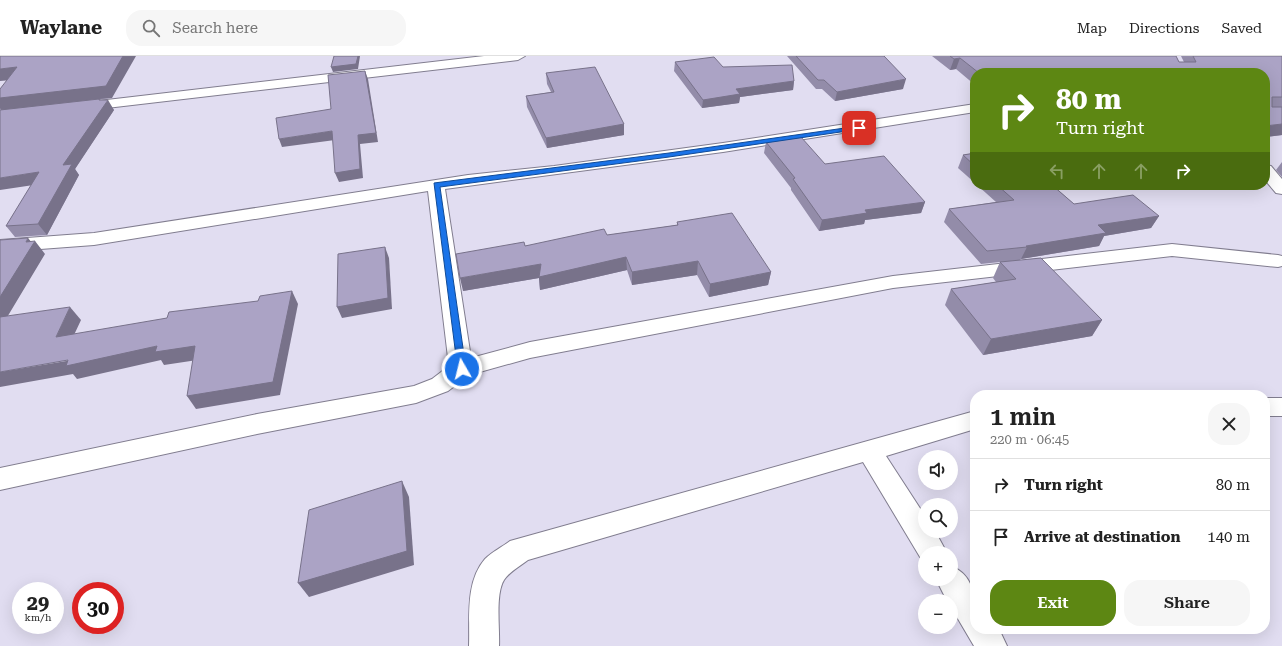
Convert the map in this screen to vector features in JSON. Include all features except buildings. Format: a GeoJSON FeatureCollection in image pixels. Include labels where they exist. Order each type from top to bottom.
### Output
{"type":"FeatureCollection","features":[{"type":"Feature","properties":{"kind":"street"},"geometry":{"type":"LineString","coordinates":[[69,109],[379,66],[518,56]]}},
{"type":"Feature","properties":{"kind":"street"},"geometry":{"type":"LineString","coordinates":[[0,246],[49,241],[94,239],[436,185],[669,155],[844,130],[970,109]]}},
{"type":"Feature","properties":{"kind":"street"},"geometry":{"type":"LineString","coordinates":[[1270,176],[1282,189]]}},
{"type":"Feature","properties":{"kind":"street"},"geometry":{"type":"LineString","coordinates":[[436,185],[462,369]]}},
{"type":"Feature","properties":{"kind":"street"},"geometry":{"type":"LineString","coordinates":[[0,479],[257,424],[416,394],[440,385],[462,369],[530,350],[893,282],[1172,250],[1278,261]]}},
{"type":"Feature","properties":{"kind":"street"},"geometry":{"type":"LineString","coordinates":[[1270,407],[1282,407]]}},
{"type":"Feature","properties":{"kind":"street"},"geometry":{"type":"LineString","coordinates":[[484,646],[486,591],[489,579],[494,570],[520,550],[970,421]]}},
{"type":"Feature","properties":{"kind":"street"},"geometry":{"type":"LineString","coordinates":[[869,451],[929,546]]}},
{"type":"Feature","properties":{"kind":"street"},"geometry":{"type":"LineString","coordinates":[[954,586],[970,611]]}},
{"type":"Feature","properties":{"kind":"street"},"geometry":{"type":"LineString","coordinates":[[984,634],[992,646]]}},
{"type":"Feature","properties":{"kind":"route"},"geometry":{"type":"LineString","coordinates":[[462,369],[436,185],[669,155],[859,128]]}}]}
